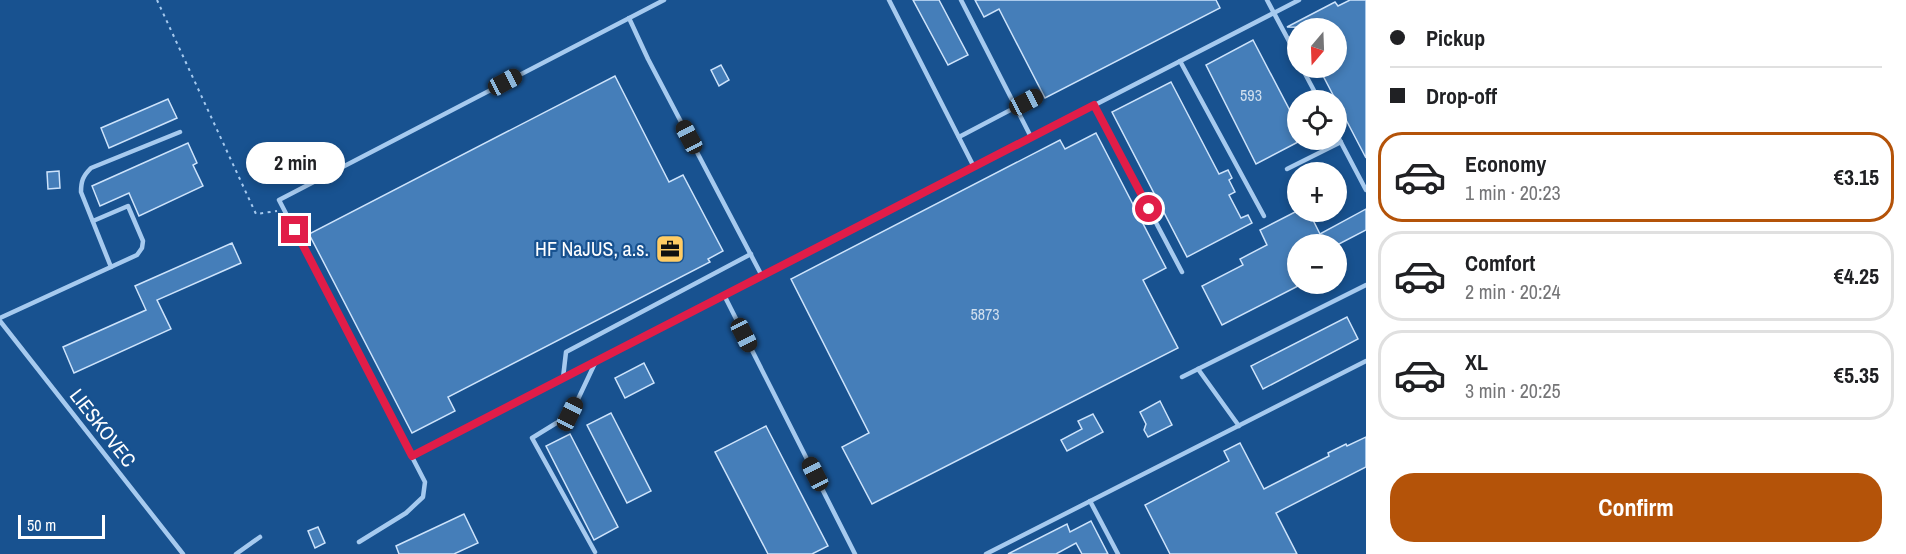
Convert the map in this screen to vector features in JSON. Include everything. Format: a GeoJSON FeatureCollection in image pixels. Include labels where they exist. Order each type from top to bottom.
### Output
{"type":"FeatureCollection","features":[{"type":"Feature","properties":{"kind":"lane"},"geometry":{"type":"LineString","coordinates":[[359,542],[406,513],[423,497],[425,482],[279,200],[664,0]]}},
{"type":"Feature","properties":{"kind":"lane"},"geometry":{"type":"LineString","coordinates":[[889,0],[974,167]]}},
{"type":"Feature","properties":{"kind":"lane"},"geometry":{"type":"LineString","coordinates":[[961,0],[1031,138]]}},
{"type":"Feature","properties":{"kind":"lane"},"geometry":{"type":"LineString","coordinates":[[1267,0],[1287,37]]}},
{"type":"Feature","properties":{"kind":"lane"},"geometry":{"type":"LineString","coordinates":[[412,456],[1299,0]]}},
{"type":"Feature","properties":{"kind":"lane"},"geometry":{"type":"LineString","coordinates":[[629,18],[648,59],[762,276]]}},
{"type":"Feature","properties":{"kind":"lane"},"geometry":{"type":"LineString","coordinates":[[1180,61],[1264,216]]}},
{"type":"Feature","properties":{"kind":"lane"},"geometry":{"type":"LineString","coordinates":[[959,137],[1037,96]]}},
{"type":"Feature","properties":{"kind":"lane"},"geometry":{"type":"LineString","coordinates":[[1094,105],[1182,272]]}},
{"type":"Feature","properties":{"kind":"lane"},"geometry":{"type":"LineString","coordinates":[[111,267],[81,192],[81,182],[84,176],[91,168],[180,132]]}},
{"type":"Feature","properties":{"kind":"lane"},"geometry":{"type":"LineString","coordinates":[[1301,162],[1325,150]]}},
{"type":"Feature","properties":{"kind":"lane"},"geometry":{"type":"LineString","coordinates":[[1345,150],[1366,190]]}},
{"type":"Feature","properties":{"kind":"lane"},"geometry":{"type":"LineString","coordinates":[[0,319],[136,255],[142,248],[143,241],[128,206],[93,220]]}},
{"type":"Feature","properties":{"kind":"lane"},"geometry":{"type":"LineString","coordinates":[[562,378],[566,352],[751,254]]}},
{"type":"Feature","properties":{"kind":"lane"},"geometry":{"type":"LineString","coordinates":[[1182,377],[1366,285]]}},
{"type":"Feature","properties":{"kind":"lane"},"geometry":{"type":"LineString","coordinates":[[724,295],[855,554]]}},
{"type":"Feature","properties":{"kind":"lane","name":"LIESKOVEC"},"geometry":{"type":"LineString","coordinates":[[0,319],[183,554]]}},
{"type":"Feature","properties":{"kind":"lane"},"geometry":{"type":"LineString","coordinates":[[595,552],[532,438],[570,414],[596,361]]}},
{"type":"Feature","properties":{"kind":"lane"},"geometry":{"type":"LineString","coordinates":[[986,554],[1366,361]]}},
{"type":"Feature","properties":{"kind":"lane"},"geometry":{"type":"LineString","coordinates":[[1198,369],[1239,426]]}},
{"type":"Feature","properties":{"kind":"lane"},"geometry":{"type":"LineString","coordinates":[[1090,501],[1118,554]]}},
{"type":"Feature","properties":{"kind":"lane"},"geometry":{"type":"LineString","coordinates":[[240,553],[260,537]]}},
{"type":"Feature","properties":{"kind":"path"},"geometry":{"type":"LineString","coordinates":[[157,0],[256,214],[284,210]]}},
{"type":"Feature","properties":{"kind":"building"},"geometry":{"type":"Polygon","coordinates":[[[913,0],[939,0],[968,55],[948,65],[913,0]]]}},
{"type":"Feature","properties":{"kind":"building"},"geometry":{"type":"Polygon","coordinates":[[[975,0],[1216,0],[1220,8],[1045,98],[999,9],[984,17],[975,0]]]}},
{"type":"Feature","properties":{"kind":"building"},"geometry":{"type":"Polygon","coordinates":[[[1350,0],[1366,0],[1366,158],[1347,122],[1347,90],[1330,90],[1324,78],[1347,78],[1347,18],[1304,18],[1335,2],[1338,6],[1350,0]]]}},
{"type":"Feature","properties":{"kind":"building"},"geometry":{"type":"Polygon","coordinates":[[[1253,40],[1287,105],[1287,148],[1256,164],[1206,65],[1253,40]]]}},
{"type":"Feature","properties":{"kind":"building"},"geometry":{"type":"Polygon","coordinates":[[[721,65],[729,80],[719,86],[711,70],[721,65]]]}},
{"type":"Feature","properties":{"kind":"building"},"geometry":{"type":"Polygon","coordinates":[[[615,76],[669,182],[683,175],[723,251],[708,259],[710,262],[448,397],[455,411],[412,433],[309,234],[615,76]]]}},
{"type":"Feature","properties":{"kind":"building"},"geometry":{"type":"Polygon","coordinates":[[[1171,82],[1219,174],[1228,170],[1232,178],[1229,180],[1235,192],[1229,195],[1241,218],[1248,215],[1252,223],[1187,257],[1112,112],[1171,82]]]}},
{"type":"Feature","properties":{"kind":"building"},"geometry":{"type":"Polygon","coordinates":[[[168,99],[177,118],[109,148],[101,128],[168,99]]]}},
{"type":"Feature","properties":{"kind":"building"},"geometry":{"type":"Polygon","coordinates":[[[1096,133],[1166,268],[1143,280],[1178,348],[872,504],[842,447],[869,433],[791,279],[1060,140],[1065,149],[1096,133]]]}},
{"type":"Feature","properties":{"kind":"building"},"geometry":{"type":"Polygon","coordinates":[[[188,143],[197,163],[193,165],[203,186],[139,216],[129,193],[100,206],[92,186],[188,143]]]}},
{"type":"Feature","properties":{"kind":"building"},"geometry":{"type":"Polygon","coordinates":[[[59,171],[60,188],[48,189],[47,172],[59,171]]]}},
{"type":"Feature","properties":{"kind":"building"},"geometry":{"type":"Polygon","coordinates":[[[1366,209],[1366,230],[1347,240],[1347,234],[1320,234],[1342,222],[1347,222],[1347,219],[1366,209]]]}},
{"type":"Feature","properties":{"kind":"building"},"geometry":{"type":"Polygon","coordinates":[[[1287,216],[1287,222],[1314,222],[1320,234],[1287,234],[1287,292],[1222,325],[1202,286],[1243,265],[1240,259],[1267,245],[1260,230],[1287,216]]]}},
{"type":"Feature","properties":{"kind":"building"},"geometry":{"type":"Polygon","coordinates":[[[232,243],[241,263],[157,300],[171,329],[74,373],[63,347],[146,310],[135,286],[232,243]]]}},
{"type":"Feature","properties":{"kind":"building"},"geometry":{"type":"Polygon","coordinates":[[[1347,317],[1358,339],[1263,389],[1251,366],[1347,317]]]}},
{"type":"Feature","properties":{"kind":"building"},"geometry":{"type":"Polygon","coordinates":[[[644,363],[654,383],[625,398],[615,378],[644,363]]]}},
{"type":"Feature","properties":{"kind":"building"},"geometry":{"type":"Polygon","coordinates":[[[1160,401],[1172,425],[1148,437],[1144,430],[1146,424],[1140,412],[1160,401]]]}},
{"type":"Feature","properties":{"kind":"building"},"geometry":{"type":"Polygon","coordinates":[[[611,413],[651,491],[627,503],[587,425],[611,413]]]}},
{"type":"Feature","properties":{"kind":"building"},"geometry":{"type":"Polygon","coordinates":[[[1093,414],[1103,432],[1067,451],[1061,440],[1082,429],[1078,421],[1093,414]]]}},
{"type":"Feature","properties":{"kind":"building"},"geometry":{"type":"Polygon","coordinates":[[[766,426],[828,546],[812,554],[768,554],[715,452],[766,426]]]}},
{"type":"Feature","properties":{"kind":"building"},"geometry":{"type":"Polygon","coordinates":[[[570,434],[618,527],[594,540],[546,446],[570,434]]]}},
{"type":"Feature","properties":{"kind":"building"},"geometry":{"type":"Polygon","coordinates":[[[1366,437],[1366,467],[1276,513],[1297,554],[1170,554],[1145,505],[1229,461],[1224,451],[1240,443],[1264,489],[1329,456],[1328,453],[1366,437]]]}},
{"type":"Feature","properties":{"kind":"building"},"geometry":{"type":"Polygon","coordinates":[[[464,514],[478,543],[454,554],[399,554],[396,546],[464,514]]]}},
{"type":"Feature","properties":{"kind":"building"},"geometry":{"type":"Polygon","coordinates":[[[1091,521],[1108,554],[1082,554],[1076,543],[1056,554],[1008,554],[1067,524],[1070,532],[1091,521]]]}},
{"type":"Feature","properties":{"kind":"building"},"geometry":{"type":"Polygon","coordinates":[[[318,527],[325,543],[315,548],[308,531],[318,527]]]}},
{"type":"Feature","properties":{"kind":"place","name":"HF NaJUS, a.s."},"geometry":{"type":"Point","coordinates":[670,249]}},
{"type":"Feature","properties":{"kind":"route"},"geometry":{"type":"LineString","coordinates":[[295,230],[412,456],[1094,105],[1149,209]]}}]}
